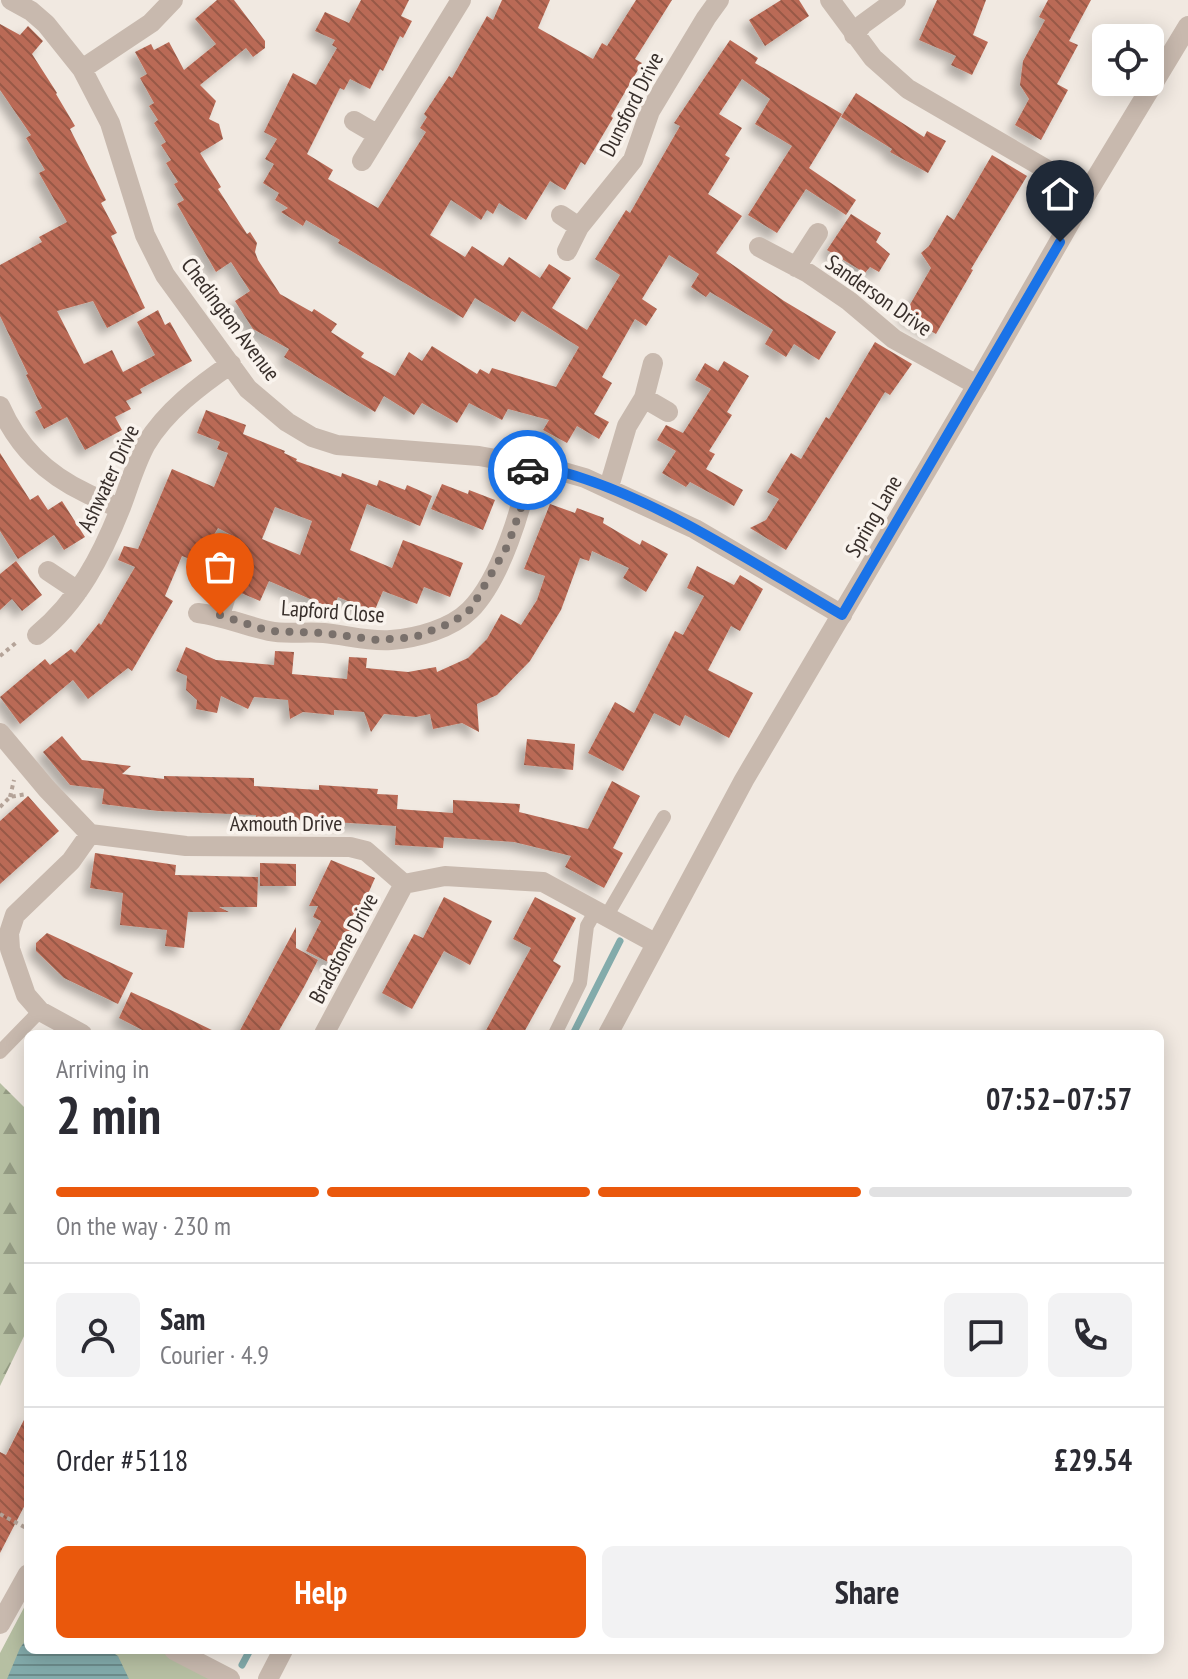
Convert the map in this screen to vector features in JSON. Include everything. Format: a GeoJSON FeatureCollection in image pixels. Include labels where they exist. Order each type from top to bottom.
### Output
{"type":"FeatureCollection","features":[{"type":"Feature","properties":{"kind":"street","name":"Chedington Avenue"},"geometry":{"type":"LineString","coordinates":[[11,0],[46,24],[82,69],[110,123],[141,223],[165,275],[248,389],[287,422],[312,437],[337,445],[479,456],[557,470],[606,487],[695,529],[842,615]]}},
{"type":"Feature","properties":{"kind":"street"},"geometry":{"type":"LineString","coordinates":[[82,69],[151,23],[173,0]]}},
{"type":"Feature","properties":{"kind":"street","name":"Dunsford Drive"},"geometry":{"type":"LineString","coordinates":[[567,251],[579,227],[633,160],[650,111],[719,0]]}},
{"type":"Feature","properties":{"kind":"street"},"geometry":{"type":"LineString","coordinates":[[830,0],[873,58],[908,89],[1087,193]]}},
{"type":"Feature","properties":{"kind":"street"},"geometry":{"type":"LineString","coordinates":[[854,35],[863,24],[896,0]]}},
{"type":"Feature","properties":{"kind":"street"},"geometry":{"type":"LineString","coordinates":[[362,161],[456,1]]}},
{"type":"Feature","properties":{"kind":"street","name":"Spring Lane"},"geometry":{"type":"LineString","coordinates":[[610,1030],[744,780],[1188,26]]}},
{"type":"Feature","properties":{"kind":"street"},"geometry":{"type":"LineString","coordinates":[[354,121],[378,135]]}},
{"type":"Feature","properties":{"kind":"street"},"geometry":{"type":"LineString","coordinates":[[561,215],[579,227]]}},
{"type":"Feature","properties":{"kind":"street","name":"Sanderson Drive"},"geometry":{"type":"LineString","coordinates":[[796,267],[818,233]]}},
{"type":"Feature","properties":{"kind":"street","name":"Sanderson Drive"},"geometry":{"type":"LineString","coordinates":[[759,247],[849,301],[894,339],[977,385]]}},
{"type":"Feature","properties":{"kind":"street"},"geometry":{"type":"LineString","coordinates":[[606,487],[611,480],[627,426],[644,398],[653,363]]}},
{"type":"Feature","properties":{"kind":"street","name":"Ashwater Drive"},"geometry":{"type":"LineString","coordinates":[[37,635],[56,620],[93,568],[140,457],[155,430],[183,402],[231,364]]}},
{"type":"Feature","properties":{"kind":"street"},"geometry":{"type":"LineString","coordinates":[[644,398],[668,412]]}},
{"type":"Feature","properties":{"kind":"street"},"geometry":{"type":"LineString","coordinates":[[0,406],[21,443],[35,460],[84,492],[120,509]]}},
{"type":"Feature","properties":{"kind":"street","name":"Lapford Close"},"geometry":{"type":"LineString","coordinates":[[198,613],[220,615],[269,631],[323,633],[378,640],[415,637],[453,622],[471,609],[508,545],[523,502],[529,464]]}},
{"type":"Feature","properties":{"kind":"street"},"geometry":{"type":"LineString","coordinates":[[48,571],[78,591]]}},
{"type":"Feature","properties":{"kind":"street"},"geometry":{"type":"LineString","coordinates":[[220,615],[227,593]]}},
{"type":"Feature","properties":{"kind":"street"},"geometry":{"type":"LineString","coordinates":[[0,733],[90,834],[71,861],[15,915],[4,931],[26,995],[40,1011],[75,1030]]}},
{"type":"Feature","properties":{"kind":"street","name":"Axmouth Drive"},"geometry":{"type":"LineString","coordinates":[[90,834],[186,846],[350,847],[366,851],[404,884]]}},
{"type":"Feature","properties":{"kind":"street"},"geometry":{"type":"LineString","coordinates":[[404,884],[445,876],[543,882],[655,943]]}},
{"type":"Feature","properties":{"kind":"street","name":"Bradstone Drive"},"geometry":{"type":"LineString","coordinates":[[326,1030],[404,884]]}},
{"type":"Feature","properties":{"kind":"street"},"geometry":{"type":"LineString","coordinates":[[0,1624],[24,1581]]}},
{"type":"Feature","properties":{"kind":"street"},"geometry":{"type":"LineString","coordinates":[[268,1679],[281,1654]]}},
{"type":"Feature","properties":{"kind":"street"},"geometry":{"type":"LineString","coordinates":[[202,1656],[230,1679]]}},
{"type":"Feature","properties":{"kind":"lane"},"geometry":{"type":"LineString","coordinates":[[557,1030],[580,983],[587,926],[601,914],[664,817]]}},
{"type":"Feature","properties":{"kind":"lane"},"geometry":{"type":"LineString","coordinates":[[0,1052],[40,1011]]}},
{"type":"Feature","properties":{"kind":"path"},"geometry":{"type":"LineString","coordinates":[[0,1514],[24,1527]]}},
{"type":"Feature","properties":{"kind":"green space"},"geometry":{"type":"Polygon","coordinates":[[[0,1083],[24,1107],[24,1336],[0,1386],[0,1083]]]}},
{"type":"Feature","properties":{"kind":"green space"},"geometry":{"type":"Polygon","coordinates":[[[24,1608],[24,1654],[169,1654],[215,1679],[0,1679],[0,1653],[24,1608]]]}},
{"type":"Feature","properties":{"kind":"water"},"geometry":{"type":"Polygon","coordinates":[[[24,1642],[24,1654],[115,1654],[129,1679],[7,1679],[24,1642]]]}},
{"type":"Feature","properties":{"kind":"building"},"geometry":{"type":"Polygon","coordinates":[[[217,0],[234,0],[265,41],[265,48],[253,57],[246,48],[200,85],[216,101],[209,119],[219,124],[223,139],[200,153],[221,187],[218,189],[247,234],[250,232],[257,243],[255,252],[258,260],[280,294],[312,312],[314,309],[337,324],[331,332],[364,353],[361,357],[395,376],[409,352],[422,361],[432,346],[477,374],[480,369],[489,374],[492,368],[556,387],[579,347],[522,311],[515,322],[475,298],[463,318],[338,243],[340,240],[306,220],[303,226],[281,212],[288,208],[275,200],[279,193],[263,183],[274,164],[265,159],[277,139],[264,132],[293,73],[316,85],[337,48],[332,45],[335,40],[315,31],[325,12],[349,23],[361,0],[409,0],[401,16],[412,21],[370,89],[350,79],[344,90],[340,88],[307,154],[333,170],[328,179],[378,208],[426,132],[420,128],[427,117],[424,114],[449,76],[452,78],[487,16],[493,20],[502,0],[550,0],[538,28],[593,59],[602,43],[607,46],[636,0],[672,0],[635,59],[642,63],[611,116],[613,118],[585,165],[581,162],[565,190],[550,181],[526,220],[499,203],[493,214],[487,210],[481,220],[451,200],[430,235],[465,257],[472,246],[503,266],[509,257],[540,278],[549,264],[571,278],[552,308],[587,330],[620,275],[595,259],[626,210],[630,213],[680,126],[674,123],[730,40],[758,58],[755,63],[842,114],[809,168],[856,200],[846,215],[806,189],[777,233],[748,215],[792,146],[755,124],[770,99],[742,79],[719,114],[742,128],[725,155],[730,158],[708,194],[742,216],[716,253],[784,301],[836,332],[819,360],[794,344],[786,357],[765,344],[773,330],[710,292],[706,297],[691,287],[699,274],[669,255],[642,299],[657,309],[646,326],[635,319],[602,377],[612,383],[594,414],[609,422],[599,439],[577,426],[567,443],[543,430],[549,420],[508,409],[502,420],[469,403],[457,423],[422,403],[414,415],[384,396],[375,412],[284,357],[289,349],[253,329],[235,301],[250,291],[231,262],[216,272],[177,204],[184,200],[174,184],[178,182],[166,163],[171,160],[161,145],[166,142],[154,123],[158,120],[149,106],[154,103],[140,78],[147,74],[135,52],[151,44],[154,50],[169,42],[184,70],[216,44],[195,19],[217,0]]]}},
{"type":"Feature","properties":{"kind":"building"},"geometry":{"type":"Polygon","coordinates":[[[781,0],[799,0],[809,16],[765,46],[749,20],[781,0]]]}},
{"type":"Feature","properties":{"kind":"building"},"geometry":{"type":"Polygon","coordinates":[[[937,0],[986,0],[973,35],[988,42],[972,75],[951,65],[956,56],[919,40],[937,0]]]}},
{"type":"Feature","properties":{"kind":"building"},"geometry":{"type":"Polygon","coordinates":[[[1048,0],[1091,0],[1069,41],[1078,45],[1057,84],[1068,90],[1041,140],[1015,125],[1029,99],[1020,85],[1023,61],[1045,20],[1039,17],[1048,0]]]}},
{"type":"Feature","properties":{"kind":"building"},"geometry":{"type":"Polygon","coordinates":[[[0,24],[20,35],[28,26],[43,41],[32,54],[75,126],[70,129],[106,200],[101,203],[117,233],[111,236],[145,308],[107,328],[93,301],[57,311],[84,364],[112,350],[123,372],[155,355],[137,322],[158,310],[165,325],[170,322],[192,361],[140,389],[142,393],[126,401],[131,409],[115,417],[122,430],[85,450],[67,417],[44,429],[35,412],[42,408],[0,316],[0,265],[42,242],[39,237],[67,222],[39,173],[45,170],[26,138],[31,135],[0,90],[0,24]]]}},
{"type":"Feature","properties":{"kind":"building"},"geometry":{"type":"Polygon","coordinates":[[[856,93],[924,137],[927,131],[946,141],[928,173],[890,152],[892,149],[841,117],[856,93]]]}},
{"type":"Feature","properties":{"kind":"building"},"geometry":{"type":"Polygon","coordinates":[[[992,155],[1027,176],[936,334],[904,315],[931,268],[921,253],[929,246],[947,215],[954,220],[992,155]]]}},
{"type":"Feature","properties":{"kind":"building"},"geometry":{"type":"Polygon","coordinates":[[[851,214],[881,233],[876,242],[890,254],[879,272],[870,267],[865,273],[827,250],[851,214]]]}},
{"type":"Feature","properties":{"kind":"building"},"geometry":{"type":"Polygon","coordinates":[[[875,342],[912,364],[890,395],[885,392],[786,550],[750,528],[766,520],[779,499],[767,492],[791,453],[801,459],[875,342]]]}},
{"type":"Feature","properties":{"kind":"building"},"geometry":{"type":"Polygon","coordinates":[[[724,361],[749,376],[727,412],[732,415],[709,451],[715,454],[706,469],[743,490],[734,506],[690,482],[686,487],[662,473],[676,451],[657,440],[666,425],[683,433],[711,389],[695,380],[705,363],[718,371],[724,361]]]}},
{"type":"Feature","properties":{"kind":"building"},"geometry":{"type":"Polygon","coordinates":[[[206,410],[246,425],[243,434],[285,451],[296,461],[377,486],[379,480],[405,490],[407,485],[432,496],[420,526],[367,504],[350,550],[392,568],[403,540],[463,563],[450,597],[424,587],[417,604],[383,591],[374,612],[338,597],[333,609],[269,581],[260,601],[241,593],[248,575],[223,565],[235,537],[218,528],[201,556],[192,553],[190,559],[182,556],[165,596],[173,601],[132,671],[128,668],[88,699],[73,680],[20,724],[0,697],[45,659],[50,665],[71,649],[75,653],[99,623],[101,625],[135,567],[118,560],[124,546],[138,549],[172,469],[214,487],[228,453],[217,449],[220,442],[197,433],[206,410]],[[275,507],[262,539],[300,555],[312,521],[275,507]]]}},
{"type":"Feature","properties":{"kind":"building"},"geometry":{"type":"Polygon","coordinates":[[[0,453],[30,500],[38,495],[48,510],[62,501],[85,537],[64,550],[54,535],[18,559],[0,531],[0,453]]]}},
{"type":"Feature","properties":{"kind":"building"},"geometry":{"type":"Polygon","coordinates":[[[442,484],[495,500],[483,530],[431,509],[442,484]]]}},
{"type":"Feature","properties":{"kind":"building"},"geometry":{"type":"Polygon","coordinates":[[[550,504],[575,513],[577,508],[604,518],[603,523],[640,545],[642,540],[668,554],[646,592],[623,578],[629,568],[592,551],[589,561],[580,558],[561,610],[530,661],[497,695],[477,704],[479,732],[462,723],[433,729],[430,714],[416,717],[384,714],[371,732],[364,712],[334,710],[334,715],[303,712],[290,719],[288,700],[254,697],[248,709],[221,696],[217,713],[196,709],[197,700],[186,690],[187,676],[176,671],[186,647],[216,660],[274,665],[275,651],[294,652],[292,674],[347,679],[349,657],[367,658],[366,668],[408,672],[436,667],[437,672],[468,658],[487,639],[501,614],[521,625],[537,600],[545,576],[524,569],[550,504]]]}},
{"type":"Feature","properties":{"kind":"building"},"geometry":{"type":"Polygon","coordinates":[[[16,561],[42,595],[22,611],[12,599],[0,610],[0,574],[16,561]]]}},
{"type":"Feature","properties":{"kind":"building"},"geometry":{"type":"Polygon","coordinates":[[[697,566],[734,585],[740,575],[763,589],[740,631],[731,626],[708,670],[753,693],[729,738],[685,715],[680,726],[654,713],[623,771],[588,753],[615,702],[634,713],[675,631],[683,635],[704,596],[687,588],[697,566]]]}},
{"type":"Feature","properties":{"kind":"building"},"geometry":{"type":"Polygon","coordinates":[[[62,736],[82,760],[131,766],[122,774],[164,779],[164,776],[254,778],[254,786],[319,790],[319,785],[378,789],[377,794],[398,795],[397,809],[453,813],[453,800],[520,804],[519,812],[588,829],[612,781],[640,796],[613,848],[623,853],[604,888],[565,867],[571,856],[514,842],[444,837],[443,848],[395,845],[396,826],[158,811],[102,804],[104,789],[70,785],[43,752],[62,736]]]}},
{"type":"Feature","properties":{"kind":"building"},"geometry":{"type":"Polygon","coordinates":[[[527,739],[575,744],[573,770],[524,765],[527,739]]]}},
{"type":"Feature","properties":{"kind":"building"},"geometry":{"type":"Polygon","coordinates":[[[28,796],[59,831],[0,884],[0,821],[28,796]]]}},
{"type":"Feature","properties":{"kind":"building"},"geometry":{"type":"Polygon","coordinates":[[[95,853],[176,865],[175,875],[258,877],[257,907],[219,907],[229,912],[188,912],[184,948],[165,946],[167,930],[120,925],[123,893],[90,888],[95,853]]]}},
{"type":"Feature","properties":{"kind":"building"},"geometry":{"type":"Polygon","coordinates":[[[331,860],[375,878],[336,966],[306,951],[321,921],[313,917],[318,906],[309,906],[331,860]]]}},
{"type":"Feature","properties":{"kind":"building"},"geometry":{"type":"Polygon","coordinates":[[[260,863],[296,864],[296,886],[260,886],[260,863]]]}},
{"type":"Feature","properties":{"kind":"building"},"geometry":{"type":"Polygon","coordinates":[[[444,897],[492,921],[470,965],[444,951],[412,1009],[382,993],[414,934],[423,938],[444,897]]]}},
{"type":"Feature","properties":{"kind":"building"},"geometry":{"type":"Polygon","coordinates":[[[535,897],[576,918],[553,961],[561,966],[525,1030],[486,1030],[531,948],[513,939],[535,897]]]}},
{"type":"Feature","properties":{"kind":"building"},"geometry":{"type":"Polygon","coordinates":[[[296,927],[296,948],[318,960],[304,987],[279,1030],[240,1030],[296,927]]]}},
{"type":"Feature","properties":{"kind":"building"},"geometry":{"type":"Polygon","coordinates":[[[47,933],[133,973],[118,1004],[64,978],[36,951],[36,943],[47,933]]]}},
{"type":"Feature","properties":{"kind":"building"},"geometry":{"type":"Polygon","coordinates":[[[131,992],[212,1030],[142,1030],[119,1018],[131,992]]]}},
{"type":"Feature","properties":{"kind":"building"},"geometry":{"type":"Polygon","coordinates":[[[24,1420],[24,1507],[0,1553],[0,1452],[6,1455],[24,1420]]]}},
{"type":"Feature","properties":{"kind":"waterway"},"geometry":{"type":"LineString","coordinates":[[575,1030],[620,941]]}},
{"type":"Feature","properties":{"kind":"waterway"},"geometry":{"type":"LineString","coordinates":[[242,1665],[248,1654]]}},
{"type":"Feature","properties":{"kind":"way so far"},"geometry":{"type":"LineString","coordinates":[[220,615],[269,631],[323,633],[378,640],[415,637],[453,622],[471,609],[508,545],[523,502],[528,470]]}},
{"type":"Feature","properties":{"kind":"route"},"geometry":{"type":"LineString","coordinates":[[528,470],[529,464],[557,470],[606,487],[695,529],[842,615],[1060,242]]}}]}
